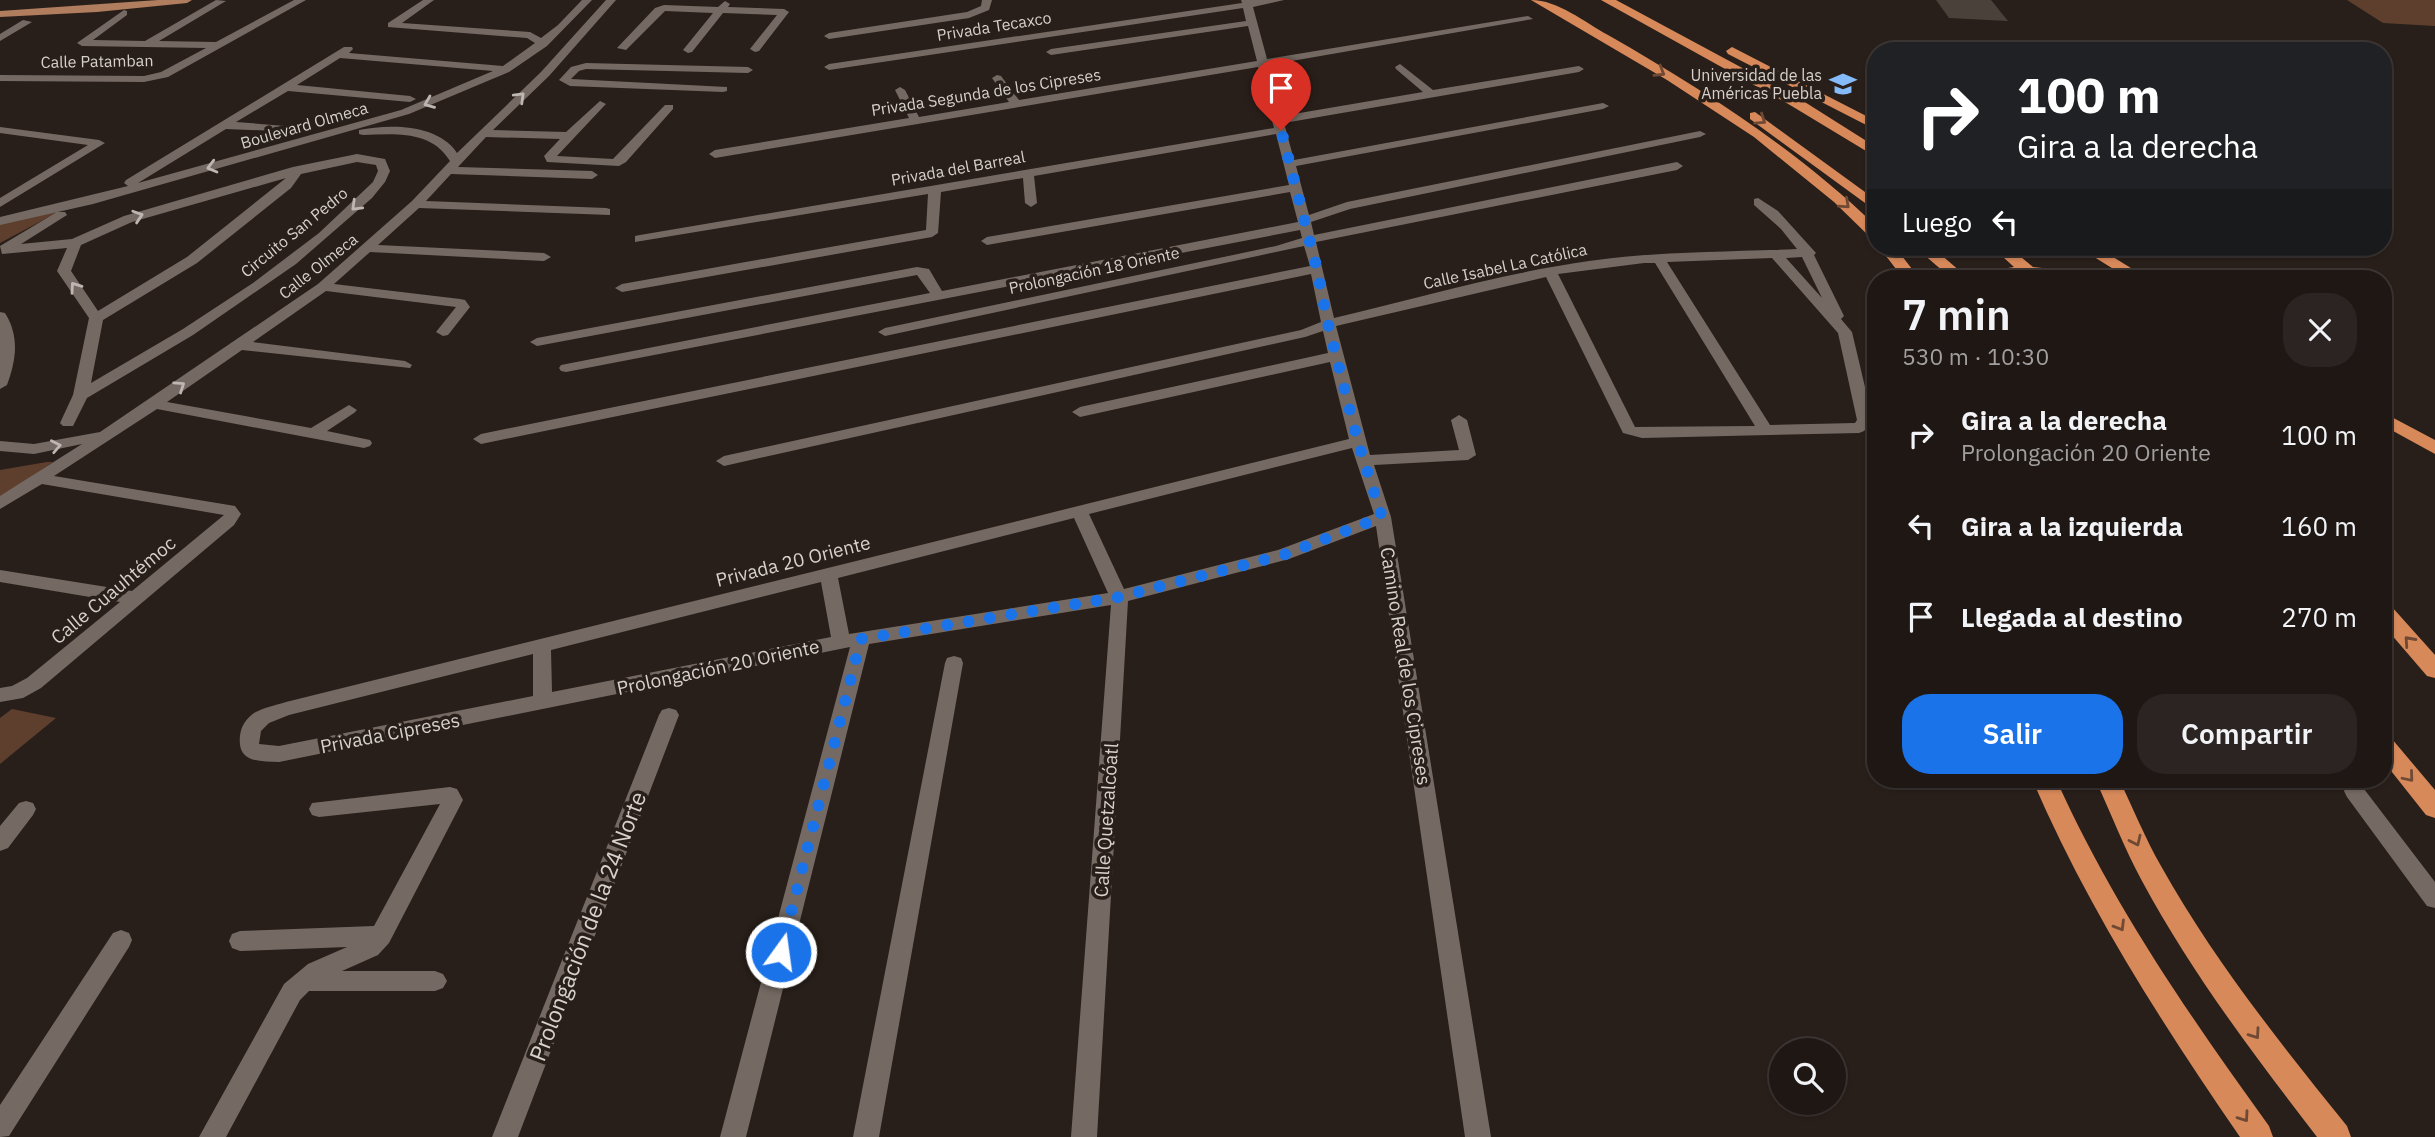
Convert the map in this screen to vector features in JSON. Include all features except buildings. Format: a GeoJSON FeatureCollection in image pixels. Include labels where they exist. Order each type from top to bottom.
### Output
{"type":"FeatureCollection","features":[{"type":"Feature","properties":{"kind":"highway"},"geometry":{"type":"LineString","coordinates":[[1538,0],[1748,128],[1821,183],[1867,226]]}},
{"type":"Feature","properties":{"kind":"highway"},"geometry":{"type":"LineString","coordinates":[[1553,0],[1671,63],[1732,100],[1867,199]]}},
{"type":"Feature","properties":{"kind":"highway"},"geometry":{"type":"LineString","coordinates":[[1607,0],[1795,102],[1867,147]]}},
{"type":"Feature","properties":{"kind":"highway"},"geometry":{"type":"LineString","coordinates":[[1620,0],[1741,56],[1867,121]]}},
{"type":"Feature","properties":{"kind":"highway"},"geometry":{"type":"LineString","coordinates":[[1893,256],[1905,270]]}},
{"type":"Feature","properties":{"kind":"highway"},"geometry":{"type":"LineString","coordinates":[[1934,256],[1950,270]]}},
{"type":"Feature","properties":{"kind":"highway"},"geometry":{"type":"LineString","coordinates":[[2011,256],[2027,270]]}},
{"type":"Feature","properties":{"kind":"highway"},"geometry":{"type":"LineString","coordinates":[[2101,256],[2125,270]]}},
{"type":"Feature","properties":{"kind":"highway"},"geometry":{"type":"LineString","coordinates":[[2392,416],[2435,438]]}},
{"type":"Feature","properties":{"kind":"highway"},"geometry":{"type":"LineString","coordinates":[[2392,424],[2435,448]]}},
{"type":"Feature","properties":{"kind":"highway"},"geometry":{"type":"LineString","coordinates":[[2392,621],[2435,670]]}},
{"type":"Feature","properties":{"kind":"highway"},"geometry":{"type":"LineString","coordinates":[[2392,756],[2435,808]]}},
{"type":"Feature","properties":{"kind":"highway"},"geometry":{"type":"LineString","coordinates":[[2048,788],[2070,837],[2118,923],[2258,1137]]}},
{"type":"Feature","properties":{"kind":"highway"},"geometry":{"type":"LineString","coordinates":[[2112,788],[2156,882],[2202,958],[2265,1048],[2336,1137]]}},
{"type":"Feature","properties":{"kind":"main road"},"geometry":{"type":"LineString","coordinates":[[0,14],[97,9],[187,0]]}},
{"type":"Feature","properties":{"kind":"street","name":"Calle Patamban"},"geometry":{"type":"LineString","coordinates":[[0,78],[155,77],[301,0]]}},
{"type":"Feature","properties":{"kind":"street"},"geometry":{"type":"LineString","coordinates":[[429,0],[392,25],[530,35],[543,44]]}},
{"type":"Feature","properties":{"kind":"street","name":"Boulevard Olmeca"},"geometry":{"type":"LineString","coordinates":[[0,221],[112,195],[405,113],[505,70],[543,44],[587,0]]}},
{"type":"Feature","properties":{"kind":"street","name":"Calle Olmeca"},"geometry":{"type":"LineString","coordinates":[[0,504],[112,432],[323,287],[416,204],[483,133],[545,74],[611,0]]}},
{"type":"Feature","properties":{"kind":"street"},"geometry":{"type":"LineString","coordinates":[[739,0],[792,1]]}},
{"type":"Feature","properties":{"kind":"street"},"geometry":{"type":"LineString","coordinates":[[829,36],[970,15],[986,8],[987,0]]}},
{"type":"Feature","properties":{"kind":"street","name":"Privada Tecaxco"},"geometry":{"type":"LineString","coordinates":[[829,67],[1247,2],[1279,0]]}},
{"type":"Feature","properties":{"kind":"street"},"geometry":{"type":"LineString","coordinates":[[145,45],[221,1]]}},
{"type":"Feature","properties":{"kind":"street","name":"Camino Real de los Cipreses"},"geometry":{"type":"LineString","coordinates":[[1247,2],[1317,269],[1358,442],[1382,517],[1478,1137]]}},
{"type":"Feature","properties":{"kind":"street"},"geometry":{"type":"LineString","coordinates":[[688,50],[725,4]]}},
{"type":"Feature","properties":{"kind":"street"},"geometry":{"type":"LineString","coordinates":[[622,48],[658,10],[725,4],[784,12],[755,48]]}},
{"type":"Feature","properties":{"kind":"street"},"geometry":{"type":"LineString","coordinates":[[124,13],[82,43],[218,45]]}},
{"type":"Feature","properties":{"kind":"street","name":"Privada Segunda de los Cipreses"},"geometry":{"type":"LineString","coordinates":[[715,153],[1528,19]]}},
{"type":"Feature","properties":{"kind":"street"},"geometry":{"type":"LineString","coordinates":[[0,38],[27,22]]}},
{"type":"Feature","properties":{"kind":"street"},"geometry":{"type":"LineString","coordinates":[[1051,52],[1251,23]]}},
{"type":"Feature","properties":{"kind":"street"},"geometry":{"type":"LineString","coordinates":[[112,195],[343,52],[505,70]]}},
{"type":"Feature","properties":{"kind":"street"},"geometry":{"type":"LineString","coordinates":[[723,89],[565,82],[575,69],[586,66],[748,70]]}},
{"type":"Feature","properties":{"kind":"street"},"geometry":{"type":"LineString","coordinates":[[1400,67],[1431,94]]}},
{"type":"Feature","properties":{"kind":"street","name":"Privada del Barreal"},"geometry":{"type":"LineString","coordinates":[[640,239],[1028,171],[1280,125],[1431,94],[1578,69]]}},
{"type":"Feature","properties":{"kind":"street"},"geometry":{"type":"LineString","coordinates":[[545,74],[570,75]]}},
{"type":"Feature","properties":{"kind":"street"},"geometry":{"type":"LineString","coordinates":[[998,78],[1016,103]]}},
{"type":"Feature","properties":{"kind":"street"},"geometry":{"type":"LineString","coordinates":[[285,88],[410,99]]}},
{"type":"Feature","properties":{"kind":"street"},"geometry":{"type":"LineString","coordinates":[[900,90],[915,120]]}},
{"type":"Feature","properties":{"kind":"street"},"geometry":{"type":"LineString","coordinates":[[600,104],[551,159],[615,163],[622,159],[669,107]]}},
{"type":"Feature","properties":{"kind":"street"},"geometry":{"type":"LineString","coordinates":[[1289,164],[1603,106]]}},
{"type":"Feature","properties":{"kind":"street"},"geometry":{"type":"LineString","coordinates":[[224,125],[298,131]]}},
{"type":"Feature","properties":{"kind":"street"},"geometry":{"type":"LineString","coordinates":[[0,130],[99,143],[0,202]]}},
{"type":"Feature","properties":{"kind":"street"},"geometry":{"type":"LineString","coordinates":[[339,133],[420,133],[442,142],[451,166],[592,175]]}},
{"type":"Feature","properties":{"kind":"street"},"geometry":{"type":"LineString","coordinates":[[483,133],[570,136]]}},
{"type":"Feature","properties":{"kind":"street"},"geometry":{"type":"LineString","coordinates":[[566,368],[1305,222],[1347,206],[1700,134]]}},
{"type":"Feature","properties":{"kind":"street","name":"Circuito San Pedro"},"geometry":{"type":"LineString","coordinates":[[1,251],[80,240],[174,204],[297,170],[357,158],[380,162],[384,171],[378,184],[341,221],[287,264],[173,342],[81,395]]}},
{"type":"Feature","properties":{"kind":"street","name":"Prolongación 18 Oriente"},"geometry":{"type":"LineString","coordinates":[[885,332],[1279,249],[1309,240],[1677,166]]}},
{"type":"Feature","properties":{"kind":"street"},"geometry":{"type":"LineString","coordinates":[[96,318],[192,260],[287,185],[297,170]]}},
{"type":"Feature","properties":{"kind":"street"},"geometry":{"type":"LineString","coordinates":[[1028,171],[1031,204]]}},
{"type":"Feature","properties":{"kind":"street"},"geometry":{"type":"LineString","coordinates":[[622,288],[932,233],[936,187]]}},
{"type":"Feature","properties":{"kind":"street"},"geometry":{"type":"LineString","coordinates":[[986,241],[1296,187]]}},
{"type":"Feature","properties":{"kind":"street"},"geometry":{"type":"LineString","coordinates":[[1,251],[38,227],[89,201]]}},
{"type":"Feature","properties":{"kind":"street"},"geometry":{"type":"LineString","coordinates":[[1300,202],[1347,206]]}},
{"type":"Feature","properties":{"kind":"street"},"geometry":{"type":"LineString","coordinates":[[1550,272],[1629,430],[1642,433],[1859,428],[1865,421],[1844,332],[1809,253],[1777,215],[1758,202]]}},
{"type":"Feature","properties":{"kind":"street"},"geometry":{"type":"LineString","coordinates":[[416,204],[606,212]]}},
{"type":"Feature","properties":{"kind":"street"},"geometry":{"type":"LineString","coordinates":[[38,227],[80,240],[64,271],[96,318],[81,395],[68,424]]}},
{"type":"Feature","properties":{"kind":"street"},"geometry":{"type":"LineString","coordinates":[[369,248],[544,257]]}},
{"type":"Feature","properties":{"kind":"street","name":"Calle Isabel La Católica"},"geometry":{"type":"LineString","coordinates":[[724,461],[1305,332],[1328,324],[1550,272],[1590,265],[1660,259],[1809,253]]}},
{"type":"Feature","properties":{"kind":"street"},"geometry":{"type":"LineString","coordinates":[[1775,254],[1844,332]]}},
{"type":"Feature","properties":{"kind":"street"},"geometry":{"type":"LineString","coordinates":[[1660,259],[1766,431]]}},
{"type":"Feature","properties":{"kind":"street"},"geometry":{"type":"LineString","coordinates":[[481,439],[1317,269]]}},
{"type":"Feature","properties":{"kind":"street"},"geometry":{"type":"LineString","coordinates":[[537,342],[917,271],[924,272],[938,295]]}},
{"type":"Feature","properties":{"kind":"street"},"geometry":{"type":"LineString","coordinates":[[323,287],[460,303],[463,307],[443,332]]}},
{"type":"Feature","properties":{"kind":"street"},"geometry":{"type":"LineString","coordinates":[[0,316],[10,345],[0,385]]}},
{"type":"Feature","properties":{"kind":"street"},"geometry":{"type":"LineString","coordinates":[[240,345],[405,365]]}},
{"type":"Feature","properties":{"kind":"street"},"geometry":{"type":"LineString","coordinates":[[1080,412],[1336,356]]}},
{"type":"Feature","properties":{"kind":"street"},"geometry":{"type":"LineString","coordinates":[[153,404],[364,443]]}},
{"type":"Feature","properties":{"kind":"street"},"geometry":{"type":"LineString","coordinates":[[313,434],[349,410]]}},
{"type":"Feature","properties":{"kind":"street"},"geometry":{"type":"LineString","coordinates":[[1364,460],[1468,455],[1460,420]]}},
{"type":"Feature","properties":{"kind":"street"},"geometry":{"type":"LineString","coordinates":[[0,446],[21,450],[46,448],[112,432]]}},
{"type":"Feature","properties":{"kind":"street","name":"Privada 20 Oriente"},"geometry":{"type":"LineString","coordinates":[[249,737],[251,728],[262,718],[286,709],[1358,442]]}},
{"type":"Feature","properties":{"kind":"street","name":"Calle Cuauhtémoc"},"geometry":{"type":"LineString","coordinates":[[8,694],[34,683],[233,514],[229,510],[41,479]]}},
{"type":"Feature","properties":{"kind":"street","name":"Calle Quetzalcóatl"},"geometry":{"type":"LineString","coordinates":[[1079,511],[1119,597],[1084,1137]]}},
{"type":"Feature","properties":{"kind":"street","name":"Prolongación 20 Oriente"},"geometry":{"type":"LineString","coordinates":[[543,703],[851,640],[1119,597],[1283,555],[1382,517]]}},
{"type":"Feature","properties":{"kind":"street"},"geometry":{"type":"LineString","coordinates":[[733,1137],[851,640],[828,574]]}},
{"type":"Feature","properties":{"kind":"street"},"geometry":{"type":"LineString","coordinates":[[0,576],[135,598]]}},
{"type":"Feature","properties":{"kind":"street"},"geometry":{"type":"LineString","coordinates":[[541,645],[543,703]]}},
{"type":"Feature","properties":{"kind":"street"},"geometry":{"type":"LineString","coordinates":[[866,1137],[954,663]]}},
{"type":"Feature","properties":{"kind":"street","name":"Privada Cipreses"},"geometry":{"type":"LineString","coordinates":[[249,737],[249,747],[258,753],[279,754],[543,703]]}},
{"type":"Feature","properties":{"kind":"street","name":"Prolongación de la 24 Norte"},"geometry":{"type":"LineString","coordinates":[[505,1137],[669,715]]}},
{"type":"Feature","properties":{"kind":"street"},"geometry":{"type":"LineString","coordinates":[[2354,791],[2435,899]]}},
{"type":"Feature","properties":{"kind":"street"},"geometry":{"type":"LineString","coordinates":[[212,1137],[292,992],[316,971],[370,948],[382,936],[453,800],[450,795],[319,809]]}},
{"type":"Feature","properties":{"kind":"street"},"geometry":{"type":"LineString","coordinates":[[0,842],[26,808]]}},
{"type":"Feature","properties":{"kind":"street"},"geometry":{"type":"LineString","coordinates":[[240,941],[382,936]]}},
{"type":"Feature","properties":{"kind":"street"},"geometry":{"type":"LineString","coordinates":[[0,1127],[121,940]]}},
{"type":"Feature","properties":{"kind":"street"},"geometry":{"type":"LineString","coordinates":[[302,981],[435,981]]}},
{"type":"Feature","properties":{"kind":"shaded area"},"geometry":{"type":"Polygon","coordinates":[[[2347,0],[2435,0],[2435,26],[2383,23],[2347,0]]]}},
{"type":"Feature","properties":{"kind":"shaded area"},"geometry":{"type":"Polygon","coordinates":[[[60,211],[0,243],[0,224],[60,211]]]}},
{"type":"Feature","properties":{"kind":"shaded area"},"geometry":{"type":"Polygon","coordinates":[[[53,462],[0,498],[0,470],[53,462]]]}},
{"type":"Feature","properties":{"kind":"shaded area"},"geometry":{"type":"Polygon","coordinates":[[[12,709],[56,718],[0,764],[0,718],[12,709]]]}},
{"type":"Feature","properties":{"kind":"place","name":"Universidad de las Américas Puebla"},"geometry":{"type":"Point","coordinates":[1843,84]}},
{"type":"Feature","properties":{"kind":"route"},"geometry":{"type":"LineString","coordinates":[[781,952],[861,639],[1119,597],[1283,555],[1382,517],[1358,442],[1281,130]]}}]}
